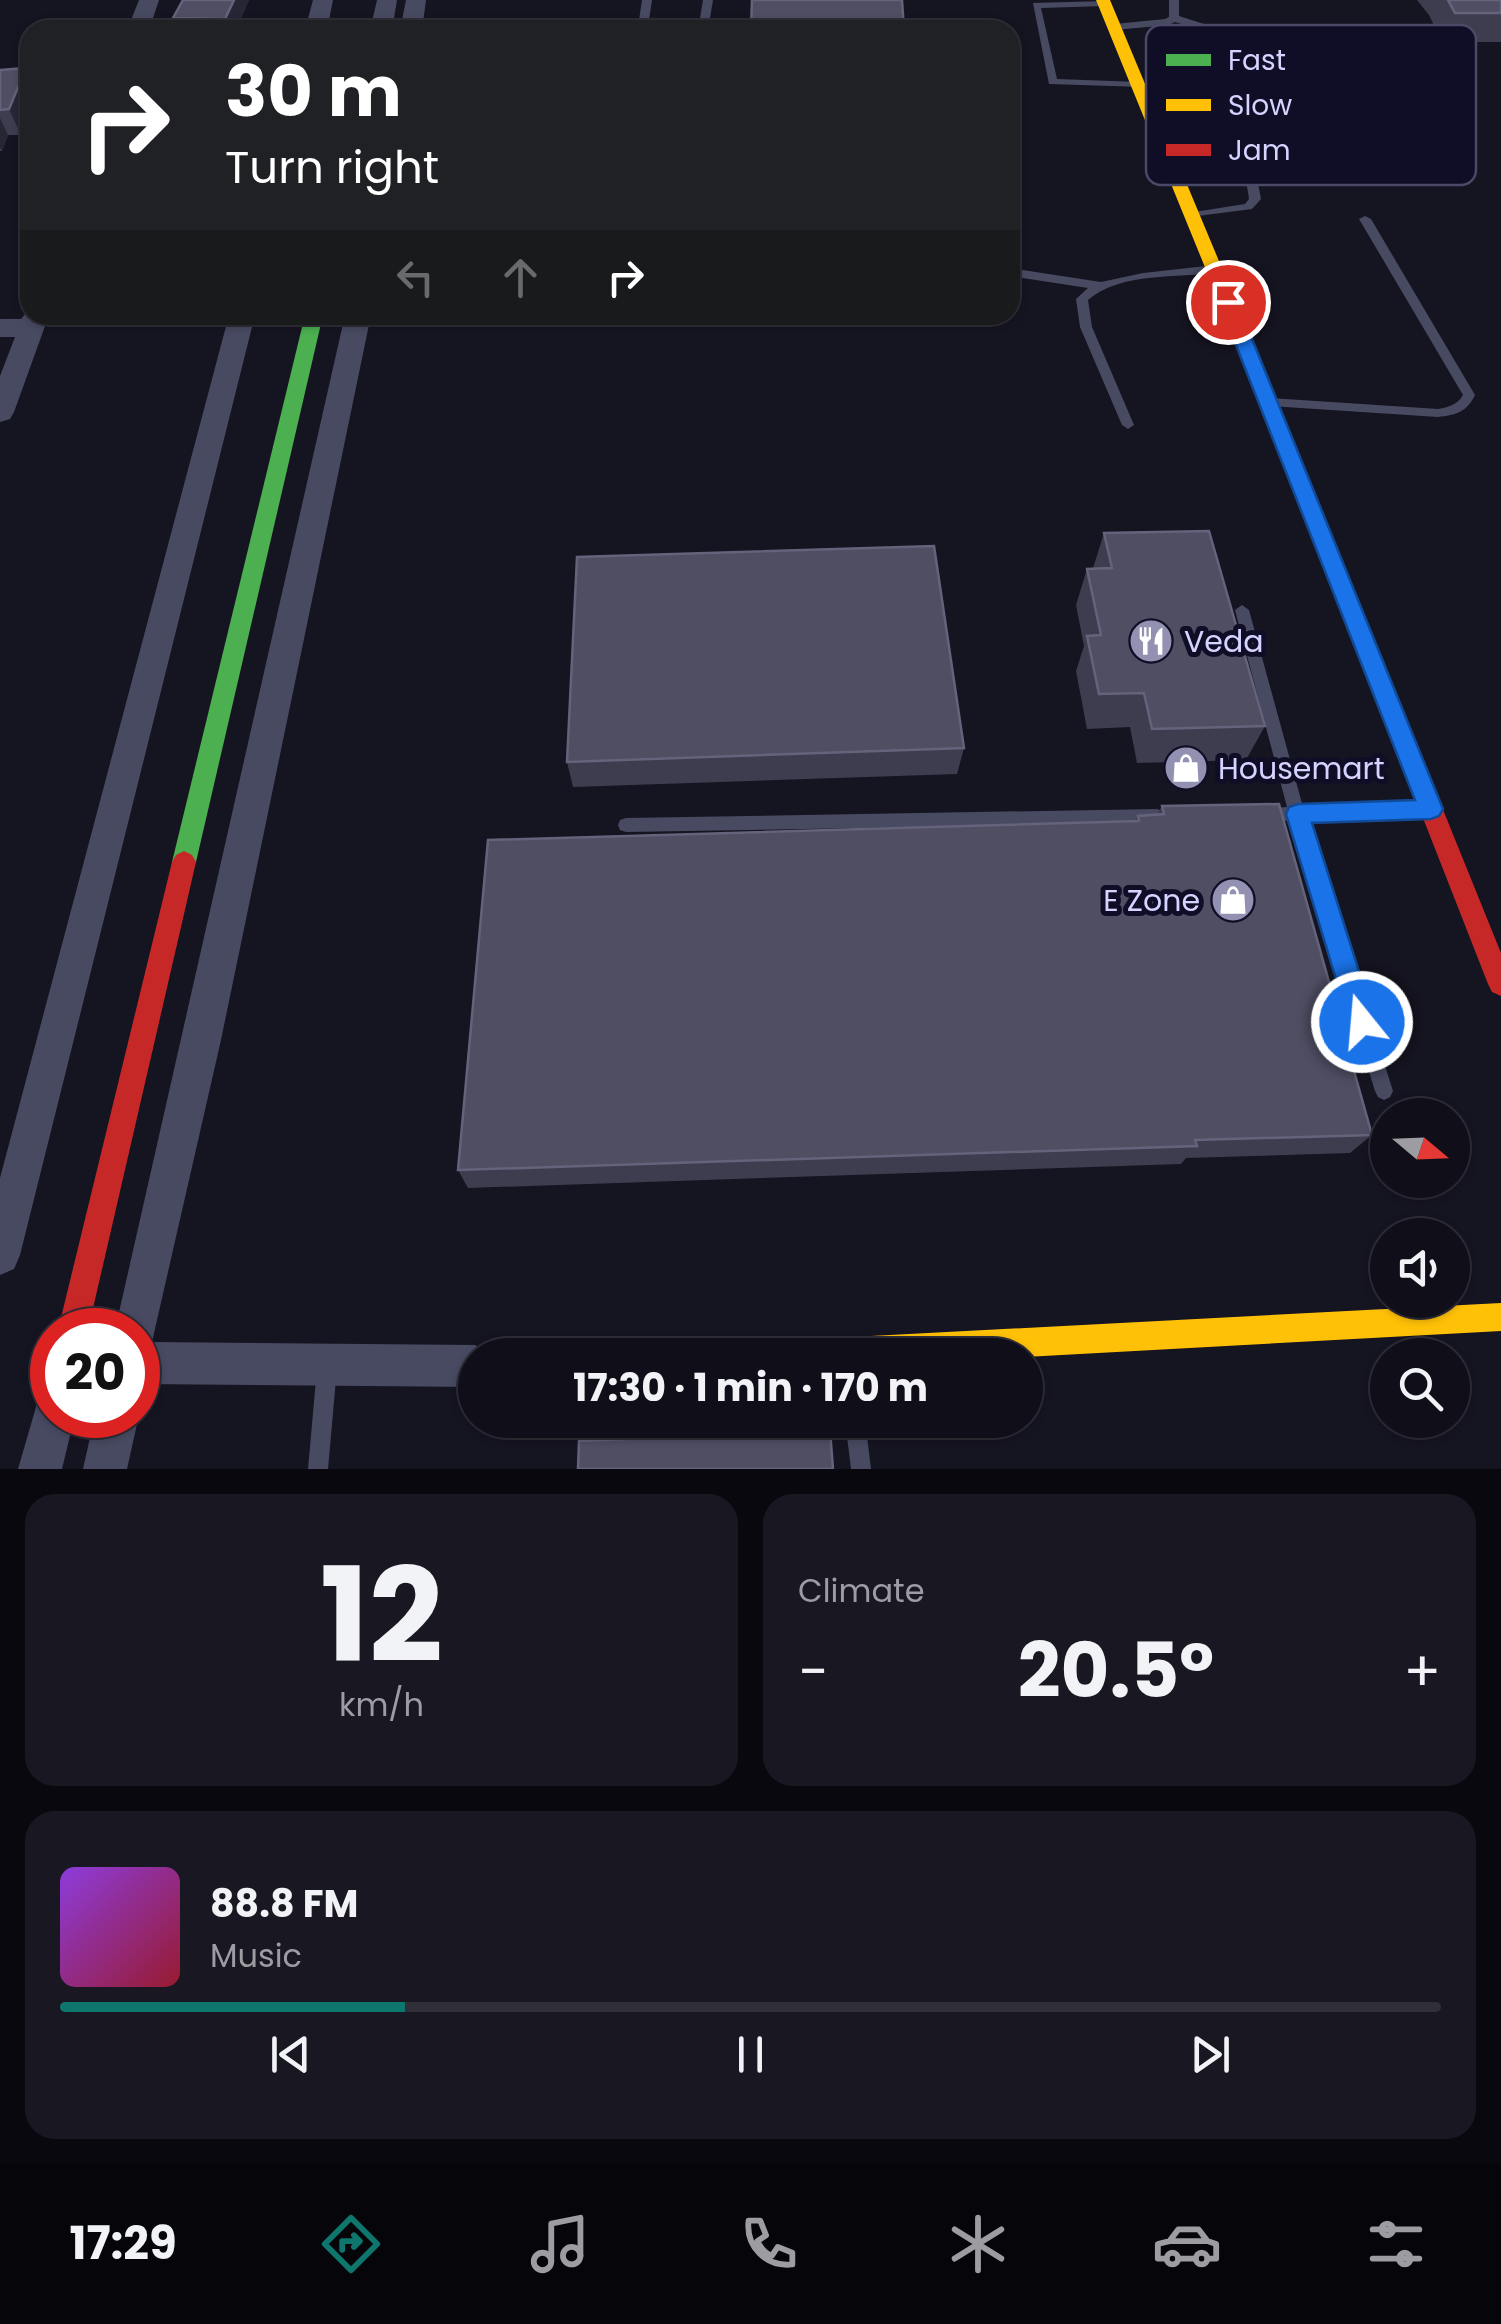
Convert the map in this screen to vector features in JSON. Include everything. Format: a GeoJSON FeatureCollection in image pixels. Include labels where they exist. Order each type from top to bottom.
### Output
{"type":"FeatureCollection","features":[{"type":"Feature","properties":{"kind":"street"},"geometry":{"type":"LineString","coordinates":[[1103,1],[1146,102]]}},
{"type":"Feature","properties":{"kind":"street"},"geometry":{"type":"LineString","coordinates":[[1182,185],[1501,984]]}},
{"type":"Feature","properties":{"kind":"street"},"geometry":{"type":"LineString","coordinates":[[0,412],[33,325]]}},
{"type":"Feature","properties":{"kind":"street"},"geometry":{"type":"LineString","coordinates":[[0,1255],[239,325]]}},
{"type":"Feature","properties":{"kind":"street"},"geometry":{"type":"LineString","coordinates":[[78,1308],[312,325]]}},
{"type":"Feature","properties":{"kind":"street"},"geometry":{"type":"LineString","coordinates":[[141,1308],[356,325]]}},
{"type":"Feature","properties":{"kind":"street"},"geometry":{"type":"LineString","coordinates":[[1043,1343],[1501,1317]]}},
{"type":"Feature","properties":{"kind":"street"},"geometry":{"type":"LineString","coordinates":[[160,1364],[458,1366]]}},
{"type":"Feature","properties":{"kind":"street"},"geometry":{"type":"LineString","coordinates":[[40,1469],[47,1438]]}},
{"type":"Feature","properties":{"kind":"street"},"geometry":{"type":"LineString","coordinates":[[105,1469],[112,1438]]}},
{"type":"Feature","properties":{"kind":"lane"},"geometry":{"type":"LineString","coordinates":[[1174,0],[1174,18]]}},
{"type":"Feature","properties":{"kind":"lane"},"geometry":{"type":"LineString","coordinates":[[1103,1],[1031,2],[1052,82],[1139,86]]}},
{"type":"Feature","properties":{"kind":"lane"},"geometry":{"type":"LineString","coordinates":[[1150,25],[1174,18],[1193,25]]}},
{"type":"Feature","properties":{"kind":"lane"},"geometry":{"type":"LineString","coordinates":[[1115,28],[1146,25]]}},
{"type":"Feature","properties":{"kind":"lane"},"geometry":{"type":"LineString","coordinates":[[1194,215],[1248,207],[1256,199],[1252,185]]}},
{"type":"Feature","properties":{"kind":"lane"},"geometry":{"type":"LineString","coordinates":[[1269,402],[1438,413],[1456,410],[1466,403],[1469,395],[1366,218]]}},
{"type":"Feature","properties":{"kind":"lane"},"geometry":{"type":"LineString","coordinates":[[1128,425],[1086,327],[1082,299],[1100,286],[1214,269]]}},
{"type":"Feature","properties":{"kind":"lane"},"geometry":{"type":"LineString","coordinates":[[1020,274],[1100,286]]}},
{"type":"Feature","properties":{"kind":"lane"},"geometry":{"type":"LineString","coordinates":[[1242,610],[1298,814],[1384,1091]]}},
{"type":"Feature","properties":{"kind":"lane"},"geometry":{"type":"LineString","coordinates":[[1238,815],[1431,809]]}},
{"type":"Feature","properties":{"kind":"lane"},"geometry":{"type":"LineString","coordinates":[[626,825],[1179,816]]}},
{"type":"Feature","properties":{"kind":"lane"},"geometry":{"type":"LineString","coordinates":[[318,1469],[327,1368]]}},
{"type":"Feature","properties":{"kind":"lane"},"geometry":{"type":"LineString","coordinates":[[857,1438],[861,1469]]}},
{"type":"Feature","properties":{"kind":"building"},"geometry":{"type":"Polygon","coordinates":[[[183,0],[234,0],[225,19],[173,18],[183,0]]]}},
{"type":"Feature","properties":{"kind":"building"},"geometry":{"type":"Polygon","coordinates":[[[752,0],[902,0],[903,20],[751,20],[752,0]]]}},
{"type":"Feature","properties":{"kind":"building"},"geometry":{"type":"Polygon","coordinates":[[[1448,0],[1501,0],[1501,13],[1455,13],[1448,0]]]}},
{"type":"Feature","properties":{"kind":"building"},"geometry":{"type":"Polygon","coordinates":[[[20,68],[20,82],[9,109],[0,110],[0,70],[20,68]]]}},
{"type":"Feature","properties":{"kind":"building"},"geometry":{"type":"Polygon","coordinates":[[[1209,531],[1265,726],[1152,729],[1144,693],[1099,694],[1087,636],[1101,635],[1087,569],[1112,568],[1104,533],[1209,531]]]}},
{"type":"Feature","properties":{"kind":"building"},"geometry":{"type":"Polygon","coordinates":[[[934,546],[964,748],[567,762],[577,557],[934,546]]]}},
{"type":"Feature","properties":{"kind":"building"},"geometry":{"type":"Polygon","coordinates":[[[1279,804],[1370,1135],[1195,1140],[1197,1146],[458,1170],[488,840],[1139,821],[1138,816],[1164,814],[1162,806],[1279,804]]]}},
{"type":"Feature","properties":{"kind":"building"},"geometry":{"type":"Polygon","coordinates":[[[831,1438],[833,1469],[578,1469],[579,1441],[831,1438]]]}},
{"type":"Feature","properties":{"kind":"traffic: fast"},"geometry":{"type":"LineString","coordinates":[[184,862],[312,325]]}},
{"type":"Feature","properties":{"kind":"traffic: slow"},"geometry":{"type":"LineString","coordinates":[[1103,0],[1146,104]]}},
{"type":"Feature","properties":{"kind":"traffic: slow"},"geometry":{"type":"LineString","coordinates":[[1179,185],[1273,412]]}},
{"type":"Feature","properties":{"kind":"traffic: slow"},"geometry":{"type":"LineString","coordinates":[[1043,1342],[1501,1317]]}},
{"type":"Feature","properties":{"kind":"traffic: jam"},"geometry":{"type":"LineString","coordinates":[[1273,412],[1501,984]]}},
{"type":"Feature","properties":{"kind":"traffic: jam"},"geometry":{"type":"LineString","coordinates":[[78,1308],[184,862]]}},
{"type":"Feature","properties":{"kind":"place","name":"Veda"},"geometry":{"type":"Point","coordinates":[1151,641]}},
{"type":"Feature","properties":{"kind":"place","name":"Housemart"},"geometry":{"type":"Point","coordinates":[1186,768]}},
{"type":"Feature","properties":{"kind":"place","name":"E Zone"},"geometry":{"type":"Point","coordinates":[1233,900]}},
{"type":"Feature","properties":{"kind":"route"},"geometry":{"type":"LineString","coordinates":[[1228,302],[1431,809],[1298,814],[1362,1022]]}}]}
